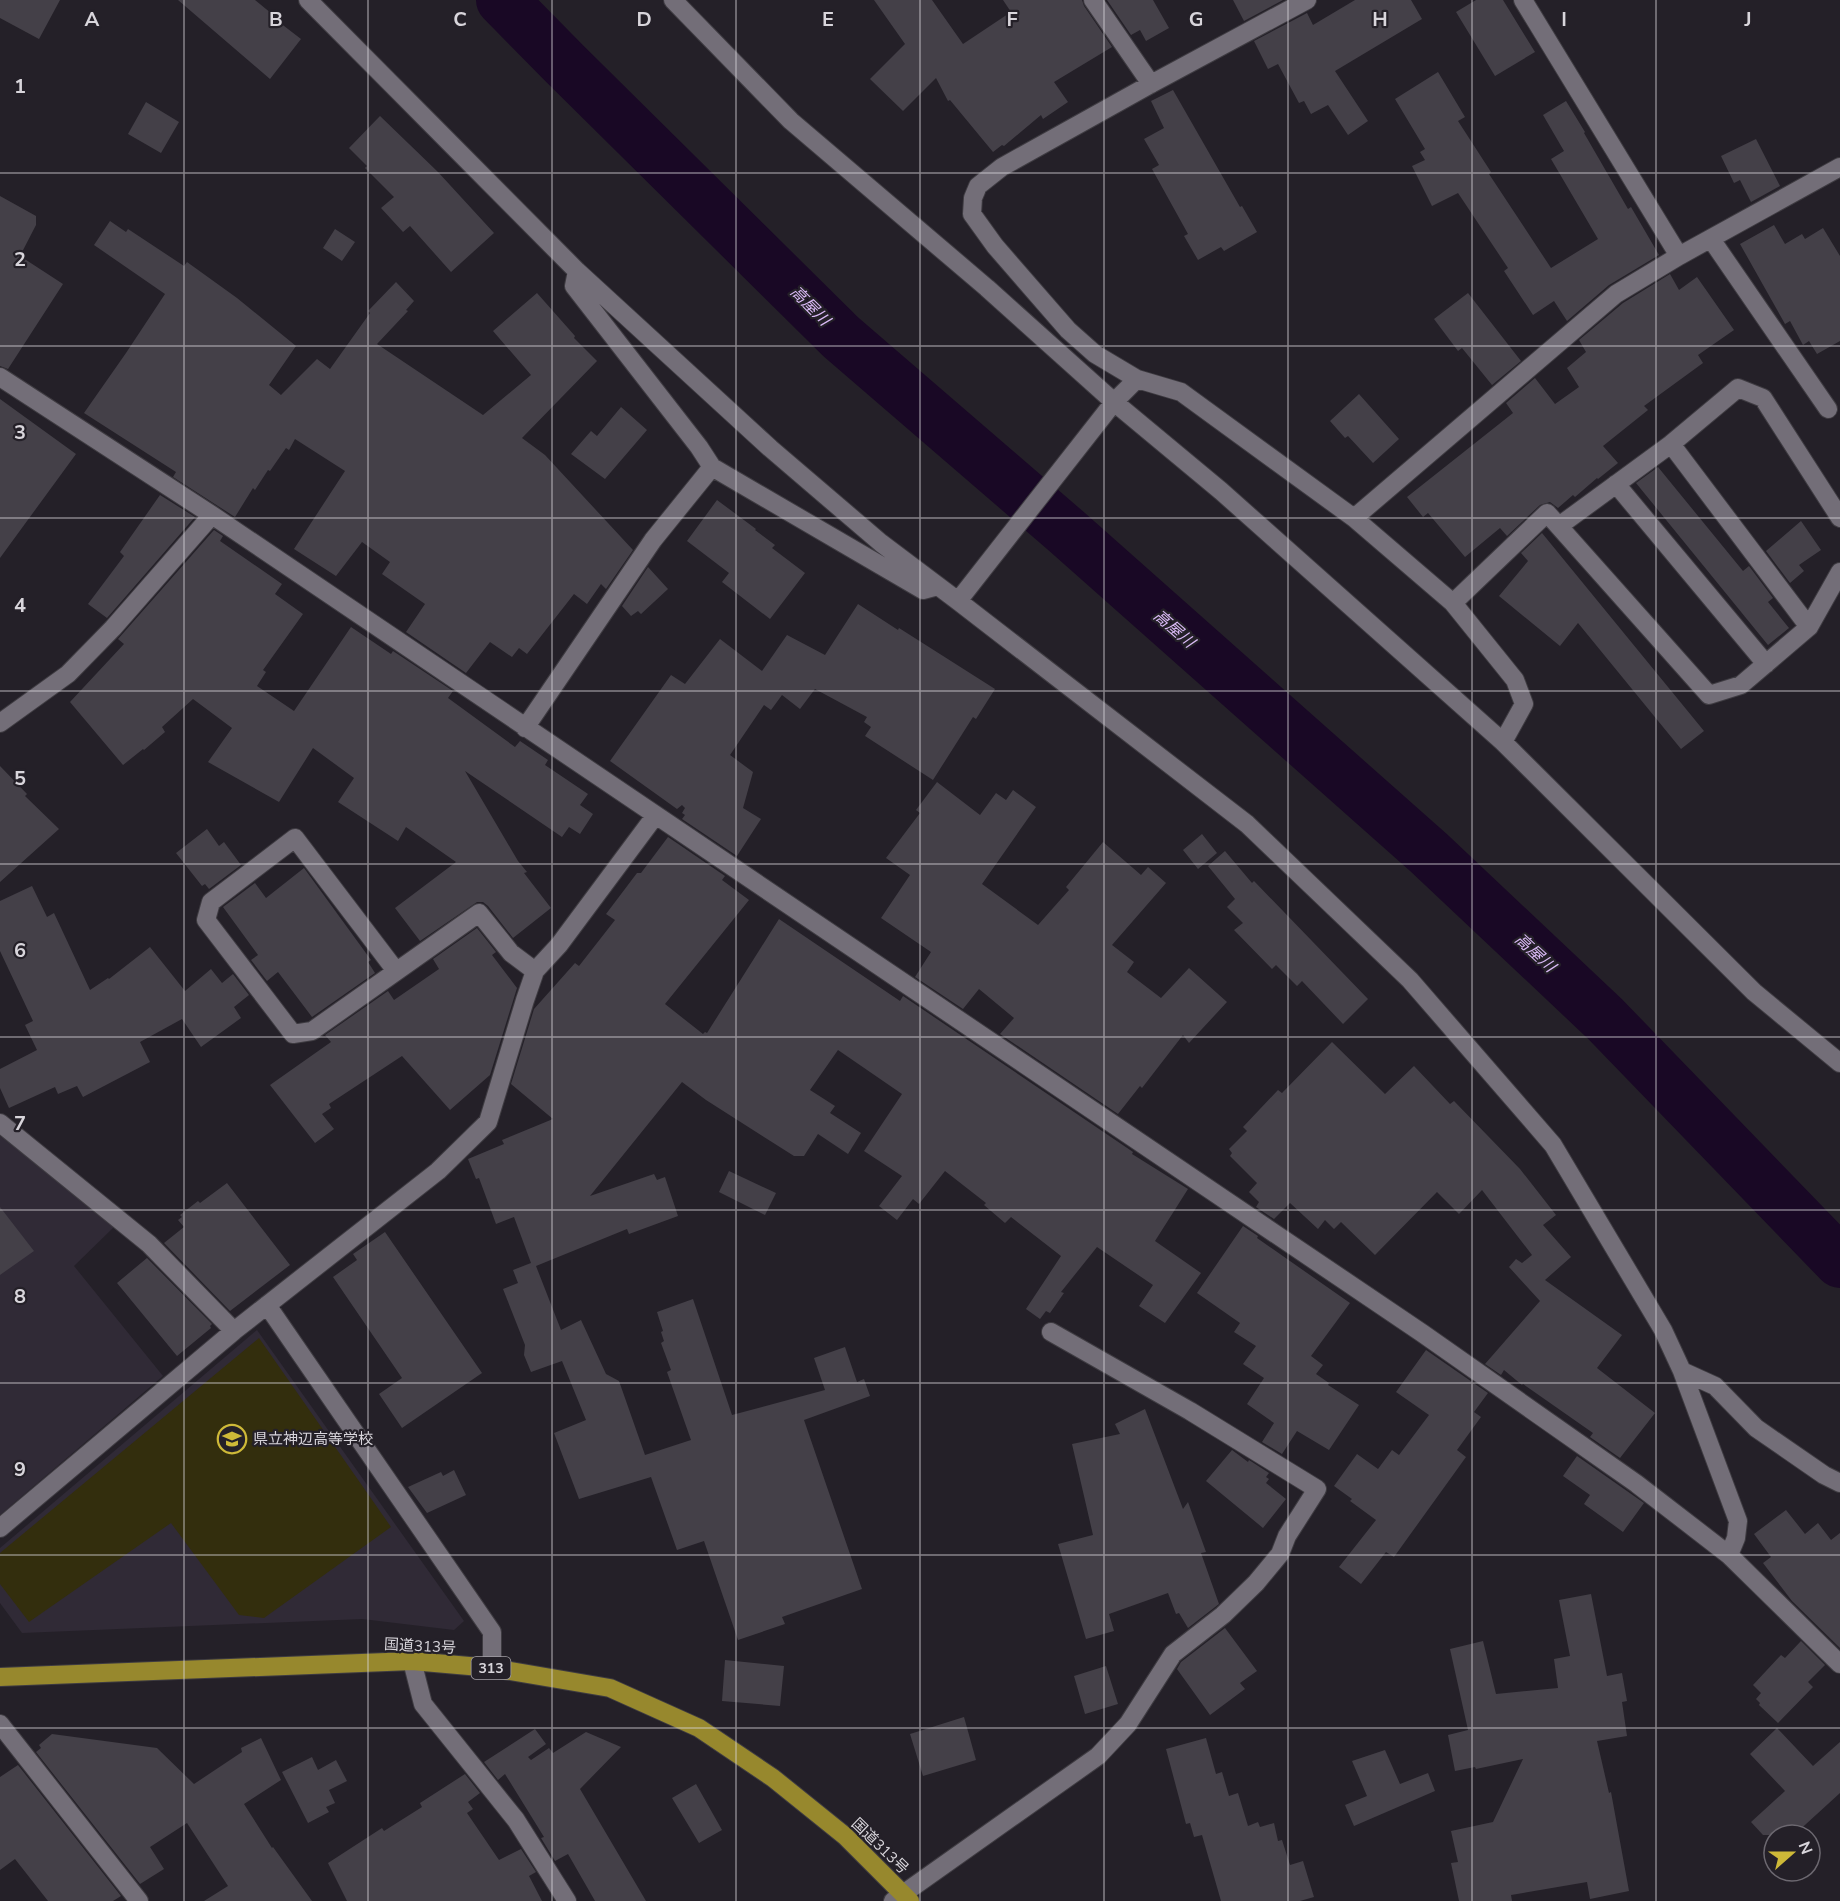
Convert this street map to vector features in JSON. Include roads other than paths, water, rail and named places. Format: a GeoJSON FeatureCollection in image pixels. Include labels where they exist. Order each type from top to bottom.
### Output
{"type":"FeatureCollection","features":[{"type":"Feature","properties":{"kind":"highway","name":"国道313号"},"geometry":{"type":"LineString","coordinates":[[0,1677],[412,1661],[492,1668],[610,1688],[699,1728],[773,1778],[845,1836],[902,1898]]}},
{"type":"Feature","properties":{"kind":"street"},"geometry":{"type":"LineString","coordinates":[[308,0],[577,271],[770,448],[881,543],[1247,824],[1410,980],[1554,1145],[1663,1330],[1682,1371],[1738,1521],[1736,1538],[1729,1555]]}},
{"type":"Feature","properties":{"kind":"street"},"geometry":{"type":"LineString","coordinates":[[672,0],[791,121],[987,288],[1114,402],[1221,491],[1503,742],[1754,992],[1840,1063]]}},
{"type":"Feature","properties":{"kind":"street"},"geometry":{"type":"LineString","coordinates":[[1093,0],[1151,84]]}},
{"type":"Feature","properties":{"kind":"street"},"geometry":{"type":"LineString","coordinates":[[1306,0],[1002,167],[978,186],[973,198],[972,213],[995,246],[1068,330],[1095,354],[1137,379],[1181,392],[1354,518],[1454,603],[1515,680],[1524,704],[1503,742]]}},
{"type":"Feature","properties":{"kind":"street"},"geometry":{"type":"LineString","coordinates":[[1523,0],[1679,256]]}},
{"type":"Feature","properties":{"kind":"street"},"geometry":{"type":"LineString","coordinates":[[1354,518],[1616,294],[1679,256],[1840,167]]}},
{"type":"Feature","properties":{"kind":"street"},"geometry":{"type":"LineString","coordinates":[[1711,239],[1828,409]]}},
{"type":"Feature","properties":{"kind":"street"},"geometry":{"type":"LineString","coordinates":[[577,271],[574,286],[712,467],[923,590],[938,586]]}},
{"type":"Feature","properties":{"kind":"street"},"geometry":{"type":"LineString","coordinates":[[0,376],[212,515],[1422,1333],[1637,1484],[1729,1555],[1840,1664]]}},
{"type":"Feature","properties":{"kind":"street"},"geometry":{"type":"LineString","coordinates":[[958,601],[1114,402],[1137,379]]}},
{"type":"Feature","properties":{"kind":"street"},"geometry":{"type":"LineString","coordinates":[[1559,526],[1671,444],[1738,388],[1763,398],[1840,518]]}},
{"type":"Feature","properties":{"kind":"street"},"geometry":{"type":"LineString","coordinates":[[1671,444],[1809,627]]}},
{"type":"Feature","properties":{"kind":"street"},"geometry":{"type":"LineString","coordinates":[[525,728],[653,540],[712,467]]}},
{"type":"Feature","properties":{"kind":"street"},"geometry":{"type":"LineString","coordinates":[[1616,484],[1766,664]]}},
{"type":"Feature","properties":{"kind":"street"},"geometry":{"type":"LineString","coordinates":[[1454,603],[1547,513],[1709,694],[1741,684],[1809,627],[1840,572]]}},
{"type":"Feature","properties":{"kind":"street"},"geometry":{"type":"LineString","coordinates":[[0,723],[68,674],[113,628],[212,515]]}},
{"type":"Feature","properties":{"kind":"street"},"geometry":{"type":"LineString","coordinates":[[0,1528],[234,1331],[438,1171],[488,1122],[535,971],[559,945],[655,816]]}},
{"type":"Feature","properties":{"kind":"street"},"geometry":{"type":"LineString","coordinates":[[396,971],[295,838],[211,902],[206,920],[293,1034],[312,1031],[479,913],[511,953],[535,971]]}},
{"type":"Feature","properties":{"kind":"street"},"geometry":{"type":"LineString","coordinates":[[0,1123],[149,1244],[234,1331]]}},
{"type":"Feature","properties":{"kind":"street"},"geometry":{"type":"LineString","coordinates":[[267,1305],[492,1632],[492,1668]]}},
{"type":"Feature","properties":{"kind":"street"},"geometry":{"type":"LineString","coordinates":[[902,1898],[1098,1756],[1128,1724],[1173,1654],[1223,1615],[1256,1583],[1280,1554],[1287,1536],[1317,1489],[1190,1410],[1051,1332]]}},
{"type":"Feature","properties":{"kind":"street"},"geometry":{"type":"LineString","coordinates":[[1682,1371],[1714,1386],[1756,1428],[1824,1475],[1840,1483]]}},
{"type":"Feature","properties":{"kind":"street"},"geometry":{"type":"LineString","coordinates":[[412,1661],[423,1704],[516,1820],[560,1899]]}},
{"type":"Feature","properties":{"kind":"street"},"geometry":{"type":"LineString","coordinates":[[0,1724],[139,1901]]}},
{"type":"Feature","properties":{"kind":"waterway","name":"高屋川"},"geometry":{"type":"LineString","coordinates":[[502,0],[841,337],[1066,531],[1429,853],[1605,1019],[1840,1262]]}},
{"type":"Feature","properties":{"kind":"place","name":"県立神辺高等学校"},"geometry":{"type":"Point","coordinates":[232,1439]}}]}
